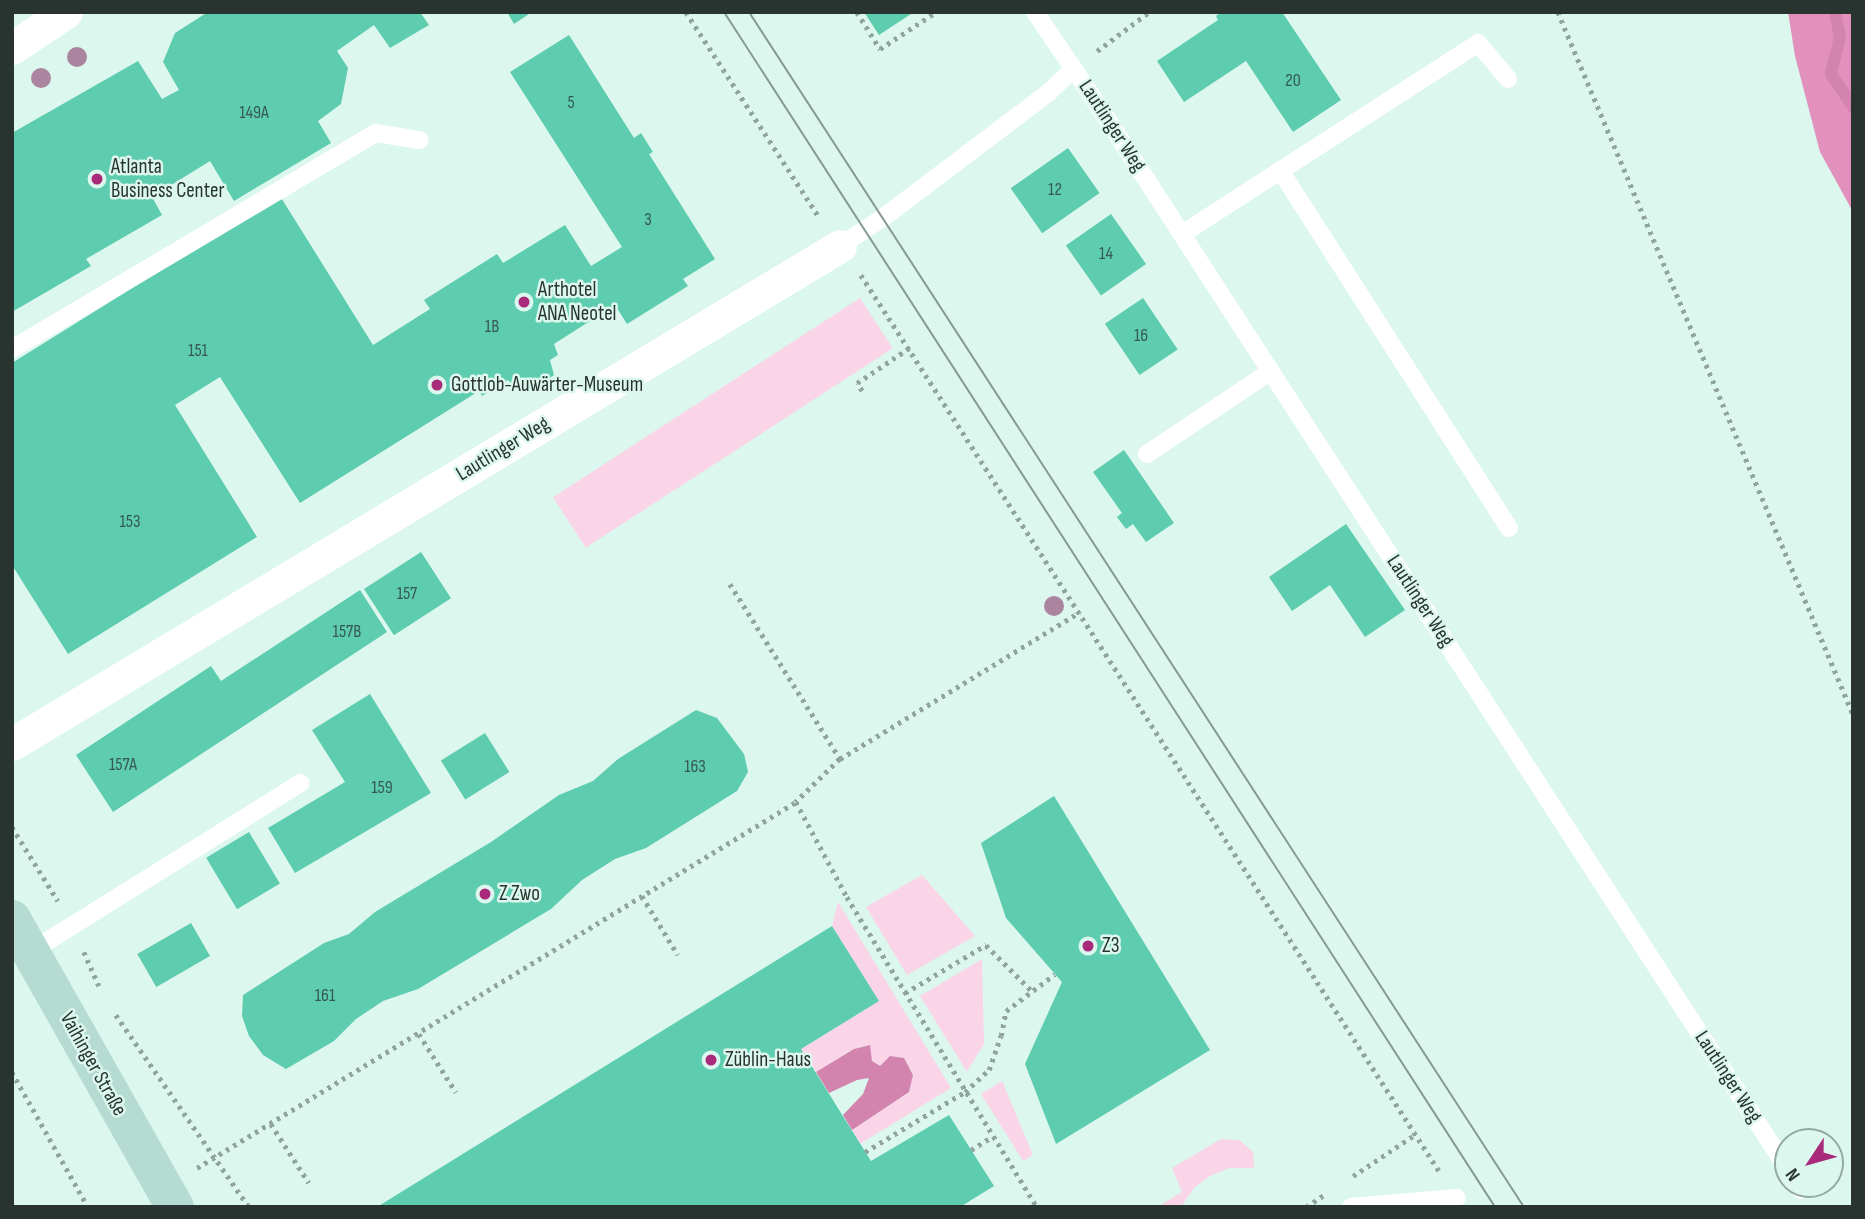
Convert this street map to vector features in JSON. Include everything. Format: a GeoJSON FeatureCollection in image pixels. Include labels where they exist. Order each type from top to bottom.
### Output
{"type":"FeatureCollection","features":[{"type":"Feature","properties":{"kind":"main road","name":"Vaihinger Straße"},"geometry":{"type":"LineString","coordinates":[[21,935],[170,1198]]}},
{"type":"Feature","properties":{"kind":"street"},"geometry":{"type":"LineString","coordinates":[[12,48],[66,12]]}},
{"type":"Feature","properties":{"kind":"street","name":"Lautlinger Weg"},"geometry":{"type":"LineString","coordinates":[[12,744],[840,246]]}},
{"type":"Feature","properties":{"kind":"lane"},"geometry":{"type":"LineString","coordinates":[[1035,12],[1074,69]]}},
{"type":"Feature","properties":{"kind":"lane"},"geometry":{"type":"LineString","coordinates":[[1182,234],[1478,43],[1508,79]]}},
{"type":"Feature","properties":{"kind":"lane","name":"Lautlinger Weg"},"geometry":{"type":"LineString","coordinates":[[840,246],[884,217],[1027,109],[1074,69],[1774,1148]]}},
{"type":"Feature","properties":{"kind":"lane"},"geometry":{"type":"LineString","coordinates":[[12,349],[376,133],[419,140]]}},
{"type":"Feature","properties":{"kind":"lane"},"geometry":{"type":"LineString","coordinates":[[1280,170],[1509,528]]}},
{"type":"Feature","properties":{"kind":"lane"},"geometry":{"type":"LineString","coordinates":[[1147,454],[1271,371]]}},
{"type":"Feature","properties":{"kind":"lane"},"geometry":{"type":"LineString","coordinates":[[21,935],[73,926],[300,783]]}},
{"type":"Feature","properties":{"kind":"lane"},"geometry":{"type":"LineString","coordinates":[[1351,1207],[1457,1198]]}},
{"type":"Feature","properties":{"kind":"path"},"geometry":{"type":"LineString","coordinates":[[686,12],[909,348],[1416,1134],[1342,1183]]}},
{"type":"Feature","properties":{"kind":"path"},"geometry":{"type":"LineString","coordinates":[[857,12],[880,49],[936,12]]}},
{"type":"Feature","properties":{"kind":"path"},"geometry":{"type":"LineString","coordinates":[[1074,69],[1149,12]]}},
{"type":"Feature","properties":{"kind":"path"},"geometry":{"type":"LineString","coordinates":[[1558,12],[1853,714]]}},
{"type":"Feature","properties":{"kind":"path"},"geometry":{"type":"LineString","coordinates":[[862,391],[857,383],[909,348]]}},
{"type":"Feature","properties":{"kind":"path"},"geometry":{"type":"LineString","coordinates":[[730,584],[840,759]]}},
{"type":"Feature","properties":{"kind":"path"},"geometry":{"type":"LineString","coordinates":[[170,1198],[214,1156],[271,1125],[796,802],[840,759],[1080,612]]}},
{"type":"Feature","properties":{"kind":"path"},"geometry":{"type":"LineString","coordinates":[[796,802],[846,897],[1037,1207]]}},
{"type":"Feature","properties":{"kind":"path"},"geometry":{"type":"LineString","coordinates":[[12,827],[73,926],[100,988]]}},
{"type":"Feature","properties":{"kind":"path"},"geometry":{"type":"LineString","coordinates":[[642,896],[678,955]]}},
{"type":"Feature","properties":{"kind":"path"},"geometry":{"type":"LineString","coordinates":[[905,993],[986,945],[1031,990]]}},
{"type":"Feature","properties":{"kind":"path"},"geometry":{"type":"LineString","coordinates":[[865,1152],[965,1091],[989,1070],[1002,1036],[1006,1011],[1055,974]]}},
{"type":"Feature","properties":{"kind":"path"},"geometry":{"type":"LineString","coordinates":[[113,1011],[249,1207]]}},
{"type":"Feature","properties":{"kind":"path"},"geometry":{"type":"LineString","coordinates":[[419,1034],[456,1092]]}},
{"type":"Feature","properties":{"kind":"path"},"geometry":{"type":"LineString","coordinates":[[12,1072],[88,1207]]}},
{"type":"Feature","properties":{"kind":"path"},"geometry":{"type":"LineString","coordinates":[[271,1125],[309,1183]]}},
{"type":"Feature","properties":{"kind":"path"},"geometry":{"type":"LineString","coordinates":[[971,1150],[992,1137]]}},
{"type":"Feature","properties":{"kind":"path"},"geometry":{"type":"LineString","coordinates":[[1306,1207],[1332,1190]]}},
{"type":"Feature","properties":{"kind":"shaded area"},"geometry":{"type":"Polygon","coordinates":[[[1788,12],[1853,12],[1853,212],[1820,152],[1795,56],[1788,12]]]}},
{"type":"Feature","properties":{"kind":"shaded area"},"geometry":{"type":"Polygon","coordinates":[[[860,298],[893,348],[586,548],[553,497],[860,298]]]}},
{"type":"Feature","properties":{"kind":"shaded area"},"geometry":{"type":"Polygon","coordinates":[[[922,875],[975,936],[907,975],[866,907],[922,875]]]}},
{"type":"Feature","properties":{"kind":"shaded area"},"geometry":{"type":"Polygon","coordinates":[[[838,902],[951,1088],[860,1144],[852,1130],[909,1092],[913,1074],[904,1058],[890,1056],[880,1066],[872,1061],[869,1045],[854,1049],[816,1072],[801,1049],[879,1001],[832,926],[838,902]]]}},
{"type":"Feature","properties":{"kind":"shaded area"},"geometry":{"type":"Polygon","coordinates":[[[982,959],[984,1044],[967,1072],[920,996],[982,959]]]}},
{"type":"Feature","properties":{"kind":"shaded area"},"geometry":{"type":"Polygon","coordinates":[[[870,1045],[872,1061],[880,1066],[890,1056],[904,1058],[913,1075],[909,1092],[852,1130],[843,1115],[863,1094],[869,1078],[857,1080],[829,1093],[816,1072],[854,1049],[870,1045]]]}},
{"type":"Feature","properties":{"kind":"shaded area"},"geometry":{"type":"Polygon","coordinates":[[[1002,1081],[1033,1155],[1023,1161],[981,1094],[1002,1081]]]}},
{"type":"Feature","properties":{"kind":"shaded area"},"geometry":{"type":"Polygon","coordinates":[[[1221,1139],[1239,1140],[1253,1152],[1254,1168],[1229,1168],[1210,1176],[1194,1188],[1181,1207],[1157,1207],[1182,1192],[1172,1168],[1221,1139]]]}},
{"type":"Feature","properties":{"kind":"building"},"geometry":{"type":"Polygon","coordinates":[[[208,12],[420,12],[429,25],[390,48],[374,25],[337,51],[348,68],[341,104],[318,121],[331,143],[234,201],[210,161],[152,197],[162,215],[86,259],[91,266],[12,312],[12,133],[138,61],[162,99],[179,90],[163,62],[175,33],[208,12]]]}},
{"type":"Feature","properties":{"kind":"building"},"geometry":{"type":"Polygon","coordinates":[[[507,12],[532,12],[514,24],[507,12]]]}},
{"type":"Feature","properties":{"kind":"building"},"geometry":{"type":"Polygon","coordinates":[[[864,12],[914,12],[879,35],[864,12]]]}},
{"type":"Feature","properties":{"kind":"building"},"geometry":{"type":"Polygon","coordinates":[[[1221,12],[1282,12],[1341,100],[1293,132],[1246,61],[1184,102],[1157,61],[1218,20],[1216,16],[1221,12]]]}},
{"type":"Feature","properties":{"kind":"building"},"geometry":{"type":"Polygon","coordinates":[[[569,35],[634,138],[641,133],[653,152],[649,154],[715,259],[683,279],[688,286],[627,324],[615,305],[554,344],[558,355],[550,360],[554,375],[539,385],[533,380],[517,389],[508,380],[482,396],[479,391],[300,503],[220,377],[175,405],[257,537],[68,654],[12,565],[12,363],[280,196],[373,345],[430,309],[424,300],[497,254],[503,263],[565,225],[591,266],[622,247],[510,72],[569,35]]]}},
{"type":"Feature","properties":{"kind":"building"},"geometry":{"type":"Polygon","coordinates":[[[1068,148],[1100,193],[1042,233],[1011,188],[1068,148]]]}},
{"type":"Feature","properties":{"kind":"building"},"geometry":{"type":"Polygon","coordinates":[[[1111,214],[1146,264],[1101,296],[1066,246],[1111,214]]]}},
{"type":"Feature","properties":{"kind":"building"},"geometry":{"type":"Polygon","coordinates":[[[1143,298],[1178,349],[1140,375],[1105,324],[1143,298]]]}},
{"type":"Feature","properties":{"kind":"building"},"geometry":{"type":"Polygon","coordinates":[[[1124,450],[1174,523],[1146,542],[1133,524],[1126,529],[1117,517],[1122,513],[1093,472],[1124,450]]]}},
{"type":"Feature","properties":{"kind":"building"},"geometry":{"type":"Polygon","coordinates":[[[1346,524],[1405,610],[1365,637],[1330,585],[1292,611],[1269,577],[1346,524]]]}},
{"type":"Feature","properties":{"kind":"building"},"geometry":{"type":"Polygon","coordinates":[[[421,552],[451,598],[394,635],[364,589],[421,552]]]}},
{"type":"Feature","properties":{"kind":"building"},"geometry":{"type":"Polygon","coordinates":[[[360,590],[387,632],[113,812],[76,755],[211,666],[221,681],[360,590]]]}},
{"type":"Feature","properties":{"kind":"building"},"geometry":{"type":"Polygon","coordinates":[[[370,694],[431,793],[295,873],[268,828],[345,782],[312,730],[370,694]]]}},
{"type":"Feature","properties":{"kind":"building","name":"Z Zwo"},"geometry":{"type":"Polygon","coordinates":[[[696,710],[717,718],[744,754],[748,772],[737,791],[646,848],[615,859],[582,880],[551,909],[418,989],[383,1001],[356,1019],[334,1041],[286,1069],[263,1055],[249,1036],[242,1016],[243,995],[324,943],[349,934],[375,912],[491,842],[559,795],[593,781],[618,759],[696,710]]]}},
{"type":"Feature","properties":{"kind":"building"},"geometry":{"type":"Polygon","coordinates":[[[485,733],[509,772],[465,800],[441,761],[485,733]]]}},
{"type":"Feature","properties":{"kind":"building","name":"Z3"},"geometry":{"type":"Polygon","coordinates":[[[1054,796],[1210,1050],[1056,1144],[1025,1064],[1062,982],[1006,918],[981,843],[1054,796]]]}},
{"type":"Feature","properties":{"kind":"building"},"geometry":{"type":"Polygon","coordinates":[[[249,832],[280,883],[237,909],[206,858],[249,832]]]}},
{"type":"Feature","properties":{"kind":"building"},"geometry":{"type":"Polygon","coordinates":[[[191,923],[210,956],[156,987],[137,954],[191,923]]]}},
{"type":"Feature","properties":{"kind":"building","name":"Züblin-Haus"},"geometry":{"type":"Polygon","coordinates":[[[832,926],[879,1001],[801,1049],[871,1161],[949,1115],[994,1186],[960,1207],[377,1207],[832,926]]]}},
{"type":"Feature","properties":{"kind":"waterway"},"geometry":{"type":"LineString","coordinates":[[1835,12],[1840,37],[1831,74],[1853,107]]}},
{"type":"Feature","properties":{"kind":"tram line"},"geometry":{"type":"LineString","coordinates":[[724,12],[1495,1207]]}},
{"type":"Feature","properties":{"kind":"tram line"},"geometry":{"type":"LineString","coordinates":[[749,12],[1524,1207]]}},
{"type":"Feature","properties":{"kind":"place","name":"Atlanta Business Center"},"geometry":{"type":"Point","coordinates":[97,179]}},
{"type":"Feature","properties":{"kind":"place","name":"Arthotel ANA Neotel"},"geometry":{"type":"Point","coordinates":[524,302]}},
{"type":"Feature","properties":{"kind":"place","name":"Gottlob-Auwärter-Museum"},"geometry":{"type":"Point","coordinates":[437,385]}},
{"type":"Feature","properties":{"kind":"place","name":"Z Zwo"},"geometry":{"type":"Point","coordinates":[485,894]}},
{"type":"Feature","properties":{"kind":"place","name":"Z3"},"geometry":{"type":"Point","coordinates":[1088,946]}},
{"type":"Feature","properties":{"kind":"place","name":"Züblin-Haus"},"geometry":{"type":"Point","coordinates":[711,1060]}}]}
